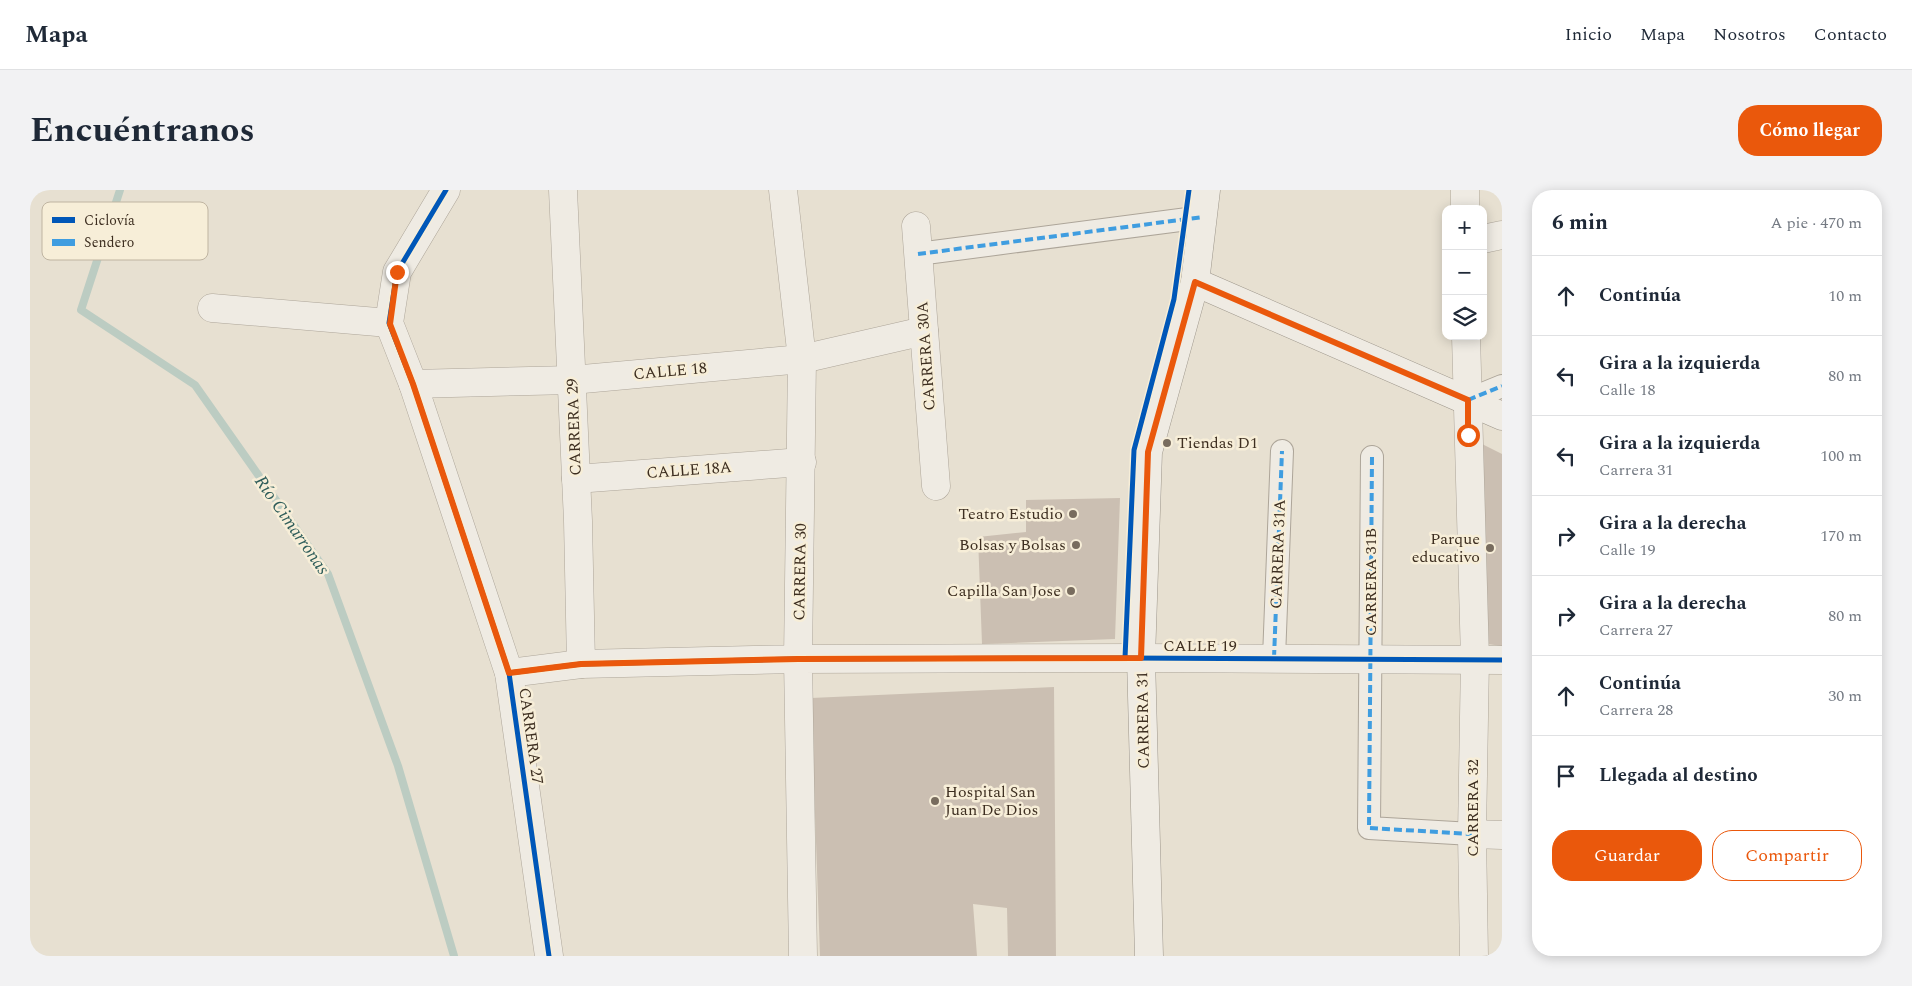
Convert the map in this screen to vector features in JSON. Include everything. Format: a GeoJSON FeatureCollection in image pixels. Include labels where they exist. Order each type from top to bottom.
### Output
{"type":"FeatureCollection","features":[{"type":"Feature","properties":{"kind":"street"},"geometry":{"type":"LineString","coordinates":[[212,308],[390,324],[397,272],[446,190]]}},
{"type":"Feature","properties":{"kind":"street","name":"CARRERA 29"},"geometry":{"type":"LineString","coordinates":[[563,190],[576,478],[581,664]]}},
{"type":"Feature","properties":{"kind":"street","name":"CARRERA 30"},"geometry":{"type":"LineString","coordinates":[[783,190],[802,359],[798,659],[803,956]]}},
{"type":"Feature","properties":{"kind":"street","name":"CARRERA 31"},"geometry":{"type":"LineString","coordinates":[[1149,956],[1141,658],[1148,452],[1195,282],[1206,190]]}},
{"type":"Feature","properties":{"kind":"street"},"geometry":{"type":"LineString","coordinates":[[1465,205],[1466,190]]}},
{"type":"Feature","properties":{"kind":"street"},"geometry":{"type":"LineString","coordinates":[[918,254],[1203,217]]}},
{"type":"Feature","properties":{"kind":"street","name":"CARRERA 30A"},"geometry":{"type":"LineString","coordinates":[[916,226],[936,486]]}},
{"type":"Feature","properties":{"kind":"street"},"geometry":{"type":"LineString","coordinates":[[1487,238],[1502,235]]}},
{"type":"Feature","properties":{"kind":"street"},"geometry":{"type":"LineString","coordinates":[[1195,282],[1502,416]]}},
{"type":"Feature","properties":{"kind":"street","name":"CARRERA 27"},"geometry":{"type":"LineString","coordinates":[[390,324],[413,384],[509,673],[549,956]]}},
{"type":"Feature","properties":{"kind":"street","name":"CALLE 18"},"geometry":{"type":"LineString","coordinates":[[413,384],[572,380],[802,359],[924,331]]}},
{"type":"Feature","properties":{"kind":"street","name":"CARRERA 32"},"geometry":{"type":"LineString","coordinates":[[1466,340],[1475,659],[1472,834],[1474,956]]}},
{"type":"Feature","properties":{"kind":"street"},"geometry":{"type":"LineString","coordinates":[[1468,400],[1502,386]]}},
{"type":"Feature","properties":{"kind":"street","name":"CARRERA 31A"},"geometry":{"type":"LineString","coordinates":[[1274,658],[1282,451]]}},
{"type":"Feature","properties":{"kind":"street","name":"CARRERA 31B"},"geometry":{"type":"LineString","coordinates":[[1372,457],[1369,828],[1472,834]]}},
{"type":"Feature","properties":{"kind":"street","name":"CALLE 18A"},"geometry":{"type":"LineString","coordinates":[[576,478],[802,462]]}},
{"type":"Feature","properties":{"kind":"street","name":"CALLE 19"},"geometry":{"type":"LineString","coordinates":[[509,673],[581,664],[798,659],[1370,658],[1502,660]]}},
{"type":"Feature","properties":{"kind":"street"},"geometry":{"type":"LineString","coordinates":[[1472,834],[1502,835]]}},
{"type":"Feature","properties":{"kind":"building","name":"Parque educativo"},"geometry":{"type":"Polygon","coordinates":[[[1476,441],[1502,454],[1502,646],[1480,643],[1476,441]]]}},
{"type":"Feature","properties":{"kind":"building","name":"Capilla San Jose"},"geometry":{"type":"Polygon","coordinates":[[[1120,498],[1115,639],[982,644],[978,537],[1026,532],[1026,500],[1120,498]]]}},
{"type":"Feature","properties":{"kind":"building","name":"Hospital San Juan De Dios"},"geometry":{"type":"Polygon","coordinates":[[[1054,687],[1056,956],[1008,956],[1007,908],[973,904],[977,956],[820,956],[811,698],[1054,687]]]}},
{"type":"Feature","properties":{"kind":"waterway","name":"Río Cimarronas"},"geometry":{"type":"LineString","coordinates":[[116,202],[120,190]]}},
{"type":"Feature","properties":{"kind":"waterway","name":"Río Cimarronas"},"geometry":{"type":"LineString","coordinates":[[97,260],[81,310],[195,385],[328,574],[398,766],[454,956]]}},
{"type":"Feature","properties":{"kind":"marked path"},"geometry":{"type":"LineString","coordinates":[[918,254],[1203,217]]}},
{"type":"Feature","properties":{"kind":"marked path"},"geometry":{"type":"LineString","coordinates":[[1468,400],[1502,386]]}},
{"type":"Feature","properties":{"kind":"marked path"},"geometry":{"type":"LineString","coordinates":[[1274,658],[1282,451]]}},
{"type":"Feature","properties":{"kind":"marked path"},"geometry":{"type":"LineString","coordinates":[[1372,457],[1369,828],[1472,834]]}},
{"type":"Feature","properties":{"kind":"cycle path"},"geometry":{"type":"LineString","coordinates":[[446,190],[397,272],[389,323],[413,384],[509,673],[549,956]]}},
{"type":"Feature","properties":{"kind":"cycle path"},"geometry":{"type":"LineString","coordinates":[[1125,658],[1134,450],[1174,299],[1189,190]]}},
{"type":"Feature","properties":{"kind":"cycle path"},"geometry":{"type":"LineString","coordinates":[[509,673],[581,664],[798,659],[1502,660]]}},
{"type":"Feature","properties":{"kind":"place","name":"Tiendas D1"},"geometry":{"type":"Point","coordinates":[1167,443]}},
{"type":"Feature","properties":{"kind":"place","name":"Teatro Estudio"},"geometry":{"type":"Point","coordinates":[1073,514]}},
{"type":"Feature","properties":{"kind":"place","name":"Bolsas y Bolsas"},"geometry":{"type":"Point","coordinates":[1076,545]}},
{"type":"Feature","properties":{"kind":"place","name":"Parque educativo"},"geometry":{"type":"Point","coordinates":[1490,548]}},
{"type":"Feature","properties":{"kind":"place","name":"Capilla San Jose"},"geometry":{"type":"Point","coordinates":[1071,591]}},
{"type":"Feature","properties":{"kind":"place","name":"Hospital San Juan De Dios"},"geometry":{"type":"Point","coordinates":[935,801]}},
{"type":"Feature","properties":{"kind":"route"},"geometry":{"type":"LineString","coordinates":[[397,272],[390,324],[413,384],[509,673],[581,664],[798,659],[1141,658],[1148,452],[1195,282],[1468,400],[1468,435]]}}]}
